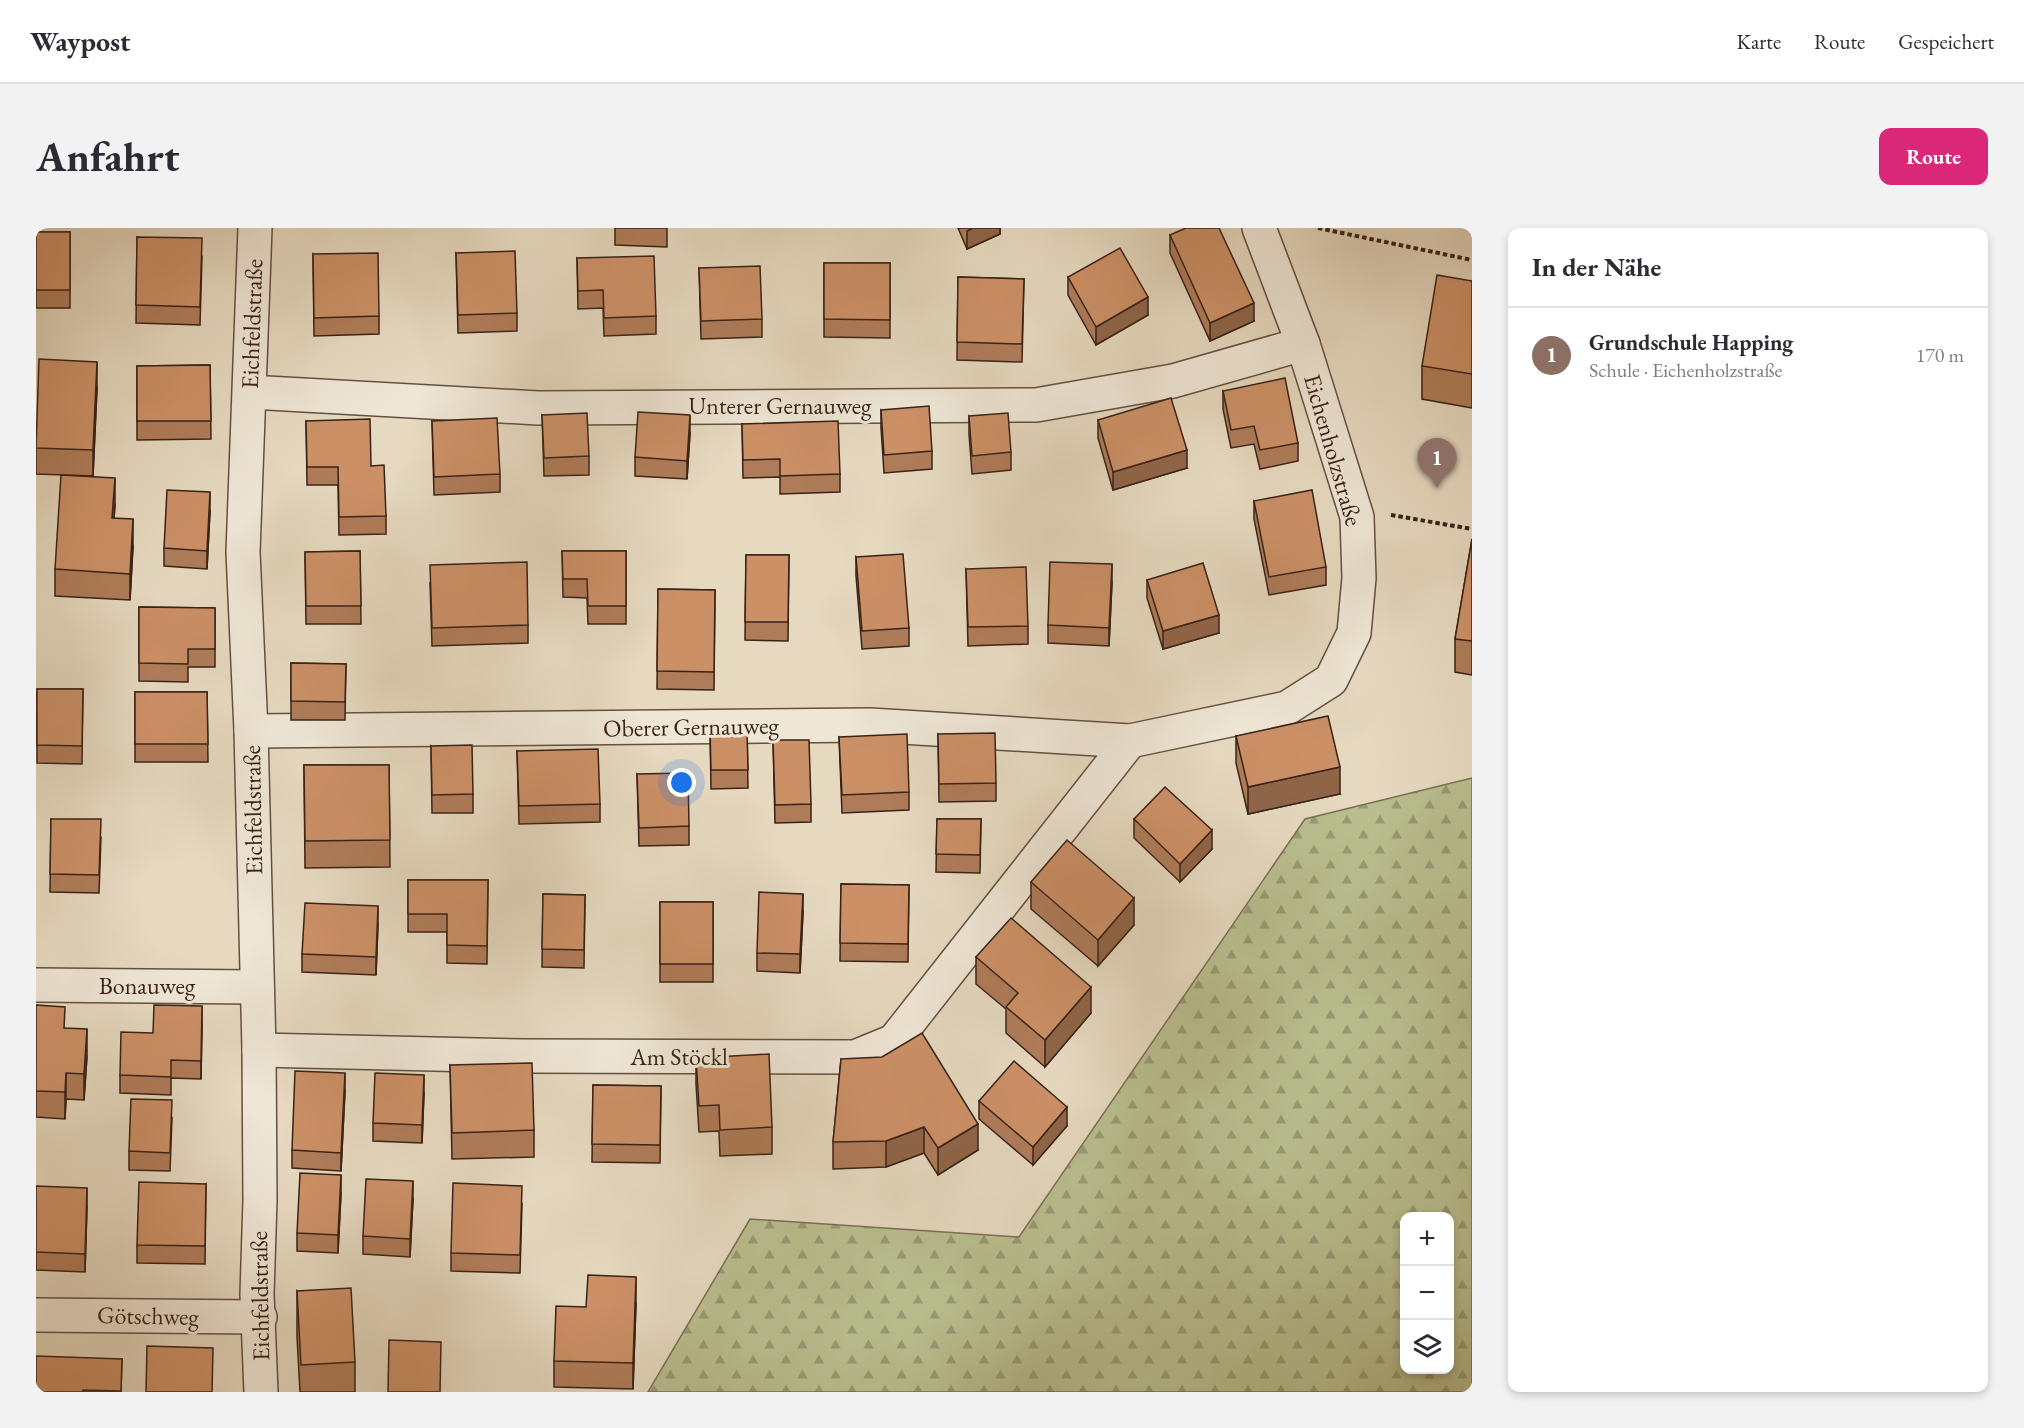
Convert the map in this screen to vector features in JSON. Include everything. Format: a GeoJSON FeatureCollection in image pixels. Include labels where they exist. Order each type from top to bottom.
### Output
{"type":"FeatureCollection","features":[{"type":"Feature","properties":{"kind":"street","name":"Eichfeldstraße"},"geometry":{"type":"LineString","coordinates":[[255,228],[243,552],[251,731],[259,1050],[260,1200],[257,1294],[260,1317],[261,1392]]}},
{"type":"Feature","properties":{"kind":"street","name":"Eichenholzstraße"},"geometry":{"type":"LineString","coordinates":[[1130,741],[1287,708],[1330,680],[1354,633],[1359,578],[1357,517],[1303,344],[1258,228]]}},
{"type":"Feature","properties":{"kind":"street","name":"Unterer Gernauweg"},"geometry":{"type":"LineString","coordinates":[[250,392],[538,408],[1036,405],[1173,381],[1303,344]]}},
{"type":"Feature","properties":{"kind":"street","name":"Oberer Gernauweg"},"geometry":{"type":"LineString","coordinates":[[251,731],[870,725],[1130,741]]}},
{"type":"Feature","properties":{"kind":"street","name":"Am Stöckl"},"geometry":{"type":"LineString","coordinates":[[259,1050],[524,1056],[855,1057],[894,1041],[1130,741]]}},
{"type":"Feature","properties":{"kind":"street","name":"Bonauweg"},"geometry":{"type":"LineString","coordinates":[[36,985],[257,987]]}},
{"type":"Feature","properties":{"kind":"street","name":"Götschweg"},"geometry":{"type":"LineString","coordinates":[[36,1315],[260,1317]]}},
{"type":"Feature","properties":{"kind":"path"},"geometry":{"type":"LineString","coordinates":[[1318,228],[1472,260]]}},
{"type":"Feature","properties":{"kind":"path"},"geometry":{"type":"LineString","coordinates":[[1357,517],[1386,514],[1472,529]]}},
{"type":"Feature","properties":{"kind":"green space"},"geometry":{"type":"Polygon","coordinates":[[[1472,778],[1472,1392],[648,1392],[750,1219],[1019,1237],[1305,819],[1472,778]]]}},
{"type":"Feature","properties":{"kind":"building"},"geometry":{"type":"Polygon","coordinates":[[[1186,228],[1219,228],[1254,303],[1210,323],[1170,235],[1186,228]]]}},
{"type":"Feature","properties":{"kind":"building"},"geometry":{"type":"Polygon","coordinates":[[[36,232],[70,232],[70,290],[36,290],[36,232]]]}},
{"type":"Feature","properties":{"kind":"building"},"geometry":{"type":"Polygon","coordinates":[[[137,237],[202,238],[200,307],[136,305],[137,237]]]}},
{"type":"Feature","properties":{"kind":"building"},"geometry":{"type":"Polygon","coordinates":[[[1120,248],[1148,297],[1096,327],[1068,277],[1120,248]]]}},
{"type":"Feature","properties":{"kind":"building"},"geometry":{"type":"Polygon","coordinates":[[[515,251],[517,313],[458,315],[456,253],[515,251]]]}},
{"type":"Feature","properties":{"kind":"building"},"geometry":{"type":"Polygon","coordinates":[[[378,253],[379,316],[314,318],[313,254],[378,253]]]}},
{"type":"Feature","properties":{"kind":"building"},"geometry":{"type":"Polygon","coordinates":[[[654,256],[656,316],[604,318],[603,290],[578,291],[577,258],[654,256]]]}},
{"type":"Feature","properties":{"kind":"building"},"geometry":{"type":"Polygon","coordinates":[[[824,263],[890,263],[890,320],[824,319],[824,263]]]}},
{"type":"Feature","properties":{"kind":"building"},"geometry":{"type":"Polygon","coordinates":[[[760,266],[762,319],[701,321],[699,268],[760,266]]]}},
{"type":"Feature","properties":{"kind":"building"},"geometry":{"type":"Polygon","coordinates":[[[1437,275],[1472,281],[1472,374],[1422,366],[1437,275]]]}},
{"type":"Feature","properties":{"kind":"building"},"geometry":{"type":"Polygon","coordinates":[[[958,277],[1024,279],[1022,344],[957,342],[958,277]]]}},
{"type":"Feature","properties":{"kind":"building"},"geometry":{"type":"Polygon","coordinates":[[[39,359],[97,362],[93,450],[36,448],[39,359]]]}},
{"type":"Feature","properties":{"kind":"building"},"geometry":{"type":"Polygon","coordinates":[[[210,365],[211,421],[137,421],[137,366],[210,365]]]}},
{"type":"Feature","properties":{"kind":"building"},"geometry":{"type":"Polygon","coordinates":[[[1285,378],[1298,443],[1260,450],[1254,426],[1231,430],[1223,391],[1285,378]]]}},
{"type":"Feature","properties":{"kind":"building"},"geometry":{"type":"Polygon","coordinates":[[[1171,398],[1187,450],[1113,472],[1098,420],[1171,398]]]}},
{"type":"Feature","properties":{"kind":"building"},"geometry":{"type":"Polygon","coordinates":[[[929,406],[932,451],[884,455],[881,410],[929,406]]]}},
{"type":"Feature","properties":{"kind":"building"},"geometry":{"type":"Polygon","coordinates":[[[638,412],[690,415],[687,461],[635,457],[638,412]]]}},
{"type":"Feature","properties":{"kind":"building"},"geometry":{"type":"Polygon","coordinates":[[[587,413],[589,456],[544,458],[542,415],[587,413]]]}},
{"type":"Feature","properties":{"kind":"building"},"geometry":{"type":"Polygon","coordinates":[[[1008,413],[1011,452],[972,456],[969,416],[1008,413]]]}},
{"type":"Feature","properties":{"kind":"building"},"geometry":{"type":"Polygon","coordinates":[[[497,418],[500,474],[434,477],[432,421],[497,418]]]}},
{"type":"Feature","properties":{"kind":"building"},"geometry":{"type":"Polygon","coordinates":[[[370,419],[371,466],[384,465],[386,516],[339,517],[338,467],[307,467],[306,421],[370,419]]]}},
{"type":"Feature","properties":{"kind":"building"},"geometry":{"type":"Polygon","coordinates":[[[838,421],[840,474],[780,476],[780,459],[743,460],[742,424],[838,421]]]}},
{"type":"Feature","properties":{"kind":"building"},"geometry":{"type":"Polygon","coordinates":[[[61,475],[115,478],[112,518],[133,519],[130,574],[55,569],[61,475]]]}},
{"type":"Feature","properties":{"kind":"building"},"geometry":{"type":"Polygon","coordinates":[[[167,490],[210,492],[207,551],[164,548],[167,490]]]}},
{"type":"Feature","properties":{"kind":"building"},"geometry":{"type":"Polygon","coordinates":[[[1312,490],[1326,567],[1269,577],[1254,501],[1312,490]]]}},
{"type":"Feature","properties":{"kind":"building"},"geometry":{"type":"Polygon","coordinates":[[[1472,539],[1472,641],[1455,639],[1472,539]]]}},
{"type":"Feature","properties":{"kind":"building"},"geometry":{"type":"Polygon","coordinates":[[[360,551],[361,606],[306,606],[305,552],[360,551]]]}},
{"type":"Feature","properties":{"kind":"building"},"geometry":{"type":"Polygon","coordinates":[[[562,551],[626,551],[626,606],[588,606],[587,579],[563,579],[562,551]]]}},
{"type":"Feature","properties":{"kind":"building"},"geometry":{"type":"Polygon","coordinates":[[[903,554],[909,628],[862,631],[856,557],[903,554]]]}},
{"type":"Feature","properties":{"kind":"building"},"geometry":{"type":"Polygon","coordinates":[[[746,555],[789,555],[788,622],[745,622],[746,555]]]}},
{"type":"Feature","properties":{"kind":"building"},"geometry":{"type":"Polygon","coordinates":[[[527,562],[528,625],[432,628],[430,565],[527,562]]]}},
{"type":"Feature","properties":{"kind":"building"},"geometry":{"type":"Polygon","coordinates":[[[1050,562],[1112,564],[1109,628],[1048,625],[1050,562]]]}},
{"type":"Feature","properties":{"kind":"building"},"geometry":{"type":"Polygon","coordinates":[[[1203,563],[1219,615],[1163,631],[1147,580],[1203,563]]]}},
{"type":"Feature","properties":{"kind":"building"},"geometry":{"type":"Polygon","coordinates":[[[1026,567],[1028,626],[968,627],[966,569],[1026,567]]]}},
{"type":"Feature","properties":{"kind":"building"},"geometry":{"type":"Polygon","coordinates":[[[658,589],[715,590],[714,672],[657,671],[658,589]]]}},
{"type":"Feature","properties":{"kind":"building"},"geometry":{"type":"Polygon","coordinates":[[[139,607],[215,608],[215,649],[188,649],[188,664],[139,663],[139,607]]]}},
{"type":"Feature","properties":{"kind":"building"},"geometry":{"type":"Polygon","coordinates":[[[291,663],[346,664],[345,702],[291,701],[291,663]]]}},
{"type":"Feature","properties":{"kind":"building"},"geometry":{"type":"Polygon","coordinates":[[[37,689],[83,689],[82,746],[37,745],[37,689]]]}},
{"type":"Feature","properties":{"kind":"building"},"geometry":{"type":"Polygon","coordinates":[[[135,692],[207,692],[208,744],[135,744],[135,692]]]}},
{"type":"Feature","properties":{"kind":"building"},"geometry":{"type":"Polygon","coordinates":[[[1328,716],[1340,767],[1248,787],[1236,736],[1328,716]]]}},
{"type":"Feature","properties":{"kind":"building"},"geometry":{"type":"Polygon","coordinates":[[[747,729],[748,770],[711,770],[710,730],[747,729]]]}},
{"type":"Feature","properties":{"kind":"building"},"geometry":{"type":"Polygon","coordinates":[[[995,733],[996,783],[939,784],[938,734],[995,733]]]}},
{"type":"Feature","properties":{"kind":"building"},"geometry":{"type":"Polygon","coordinates":[[[907,734],[909,792],[842,795],[839,737],[907,734]]]}},
{"type":"Feature","properties":{"kind":"building"},"geometry":{"type":"Polygon","coordinates":[[[773,740],[809,740],[811,804],[775,805],[773,740]]]}},
{"type":"Feature","properties":{"kind":"building"},"geometry":{"type":"Polygon","coordinates":[[[472,745],[473,794],[432,795],[431,746],[472,745]]]}},
{"type":"Feature","properties":{"kind":"building"},"geometry":{"type":"Polygon","coordinates":[[[598,749],[600,804],[519,806],[517,751],[598,749]]]}},
{"type":"Feature","properties":{"kind":"building"},"geometry":{"type":"Polygon","coordinates":[[[304,765],[389,765],[390,840],[305,841],[304,765]]]}},
{"type":"Feature","properties":{"kind":"building"},"geometry":{"type":"Polygon","coordinates":[[[688,773],[689,826],[639,828],[637,774],[688,773]]]}},
{"type":"Feature","properties":{"kind":"building"},"geometry":{"type":"Polygon","coordinates":[[[1165,787],[1212,830],[1180,864],[1134,819],[1165,787]]]}},
{"type":"Feature","properties":{"kind":"building"},"geometry":{"type":"Polygon","coordinates":[[[51,819],[101,819],[99,875],[50,874],[51,819]]]}},
{"type":"Feature","properties":{"kind":"building"},"geometry":{"type":"Polygon","coordinates":[[[937,819],[981,819],[980,855],[936,854],[937,819]]]}},
{"type":"Feature","properties":{"kind":"building"},"geometry":{"type":"Polygon","coordinates":[[[1067,840],[1134,898],[1098,940],[1031,882],[1067,840]]]}},
{"type":"Feature","properties":{"kind":"building"},"geometry":{"type":"Polygon","coordinates":[[[408,880],[488,880],[487,946],[447,945],[447,914],[408,914],[408,880]]]}},
{"type":"Feature","properties":{"kind":"building"},"geometry":{"type":"Polygon","coordinates":[[[841,884],[909,885],[908,944],[840,943],[841,884]]]}},
{"type":"Feature","properties":{"kind":"building"},"geometry":{"type":"Polygon","coordinates":[[[759,892],[803,894],[800,954],[757,953],[759,892]]]}},
{"type":"Feature","properties":{"kind":"building"},"geometry":{"type":"Polygon","coordinates":[[[543,894],[585,895],[584,950],[542,949],[543,894]]]}},
{"type":"Feature","properties":{"kind":"building"},"geometry":{"type":"Polygon","coordinates":[[[660,902],[713,902],[713,964],[660,964],[660,902]]]}},
{"type":"Feature","properties":{"kind":"building"},"geometry":{"type":"Polygon","coordinates":[[[305,903],[378,906],[376,957],[302,954],[305,903]]]}},
{"type":"Feature","properties":{"kind":"building"},"geometry":{"type":"Polygon","coordinates":[[[1011,918],[1091,987],[1045,1040],[1006,1007],[1018,993],[976,957],[1011,918]]]}},
{"type":"Feature","properties":{"kind":"building"},"geometry":{"type":"Polygon","coordinates":[[[36,1005],[65,1007],[64,1028],[87,1029],[84,1074],[66,1073],[65,1092],[36,1091],[36,1005]]]}},
{"type":"Feature","properties":{"kind":"building"},"geometry":{"type":"Polygon","coordinates":[[[154,1005],[202,1006],[201,1061],[171,1060],[171,1077],[120,1075],[121,1032],[153,1033],[154,1005]]]}},
{"type":"Feature","properties":{"kind":"building"},"geometry":{"type":"Polygon","coordinates":[[[922,1033],[978,1124],[938,1148],[924,1127],[886,1141],[833,1142],[841,1059],[882,1057],[922,1033]]]}},
{"type":"Feature","properties":{"kind":"building"},"geometry":{"type":"Polygon","coordinates":[[[769,1054],[772,1127],[720,1130],[719,1105],[699,1106],[696,1058],[769,1054]]]}},
{"type":"Feature","properties":{"kind":"building"},"geometry":{"type":"Polygon","coordinates":[[[1014,1061],[1067,1107],[1033,1147],[979,1101],[1014,1061]]]}},
{"type":"Feature","properties":{"kind":"building"},"geometry":{"type":"Polygon","coordinates":[[[532,1063],[534,1130],[452,1133],[450,1065],[532,1063]]]}},
{"type":"Feature","properties":{"kind":"building"},"geometry":{"type":"Polygon","coordinates":[[[295,1071],[345,1073],[341,1153],[292,1150],[295,1071]]]}},
{"type":"Feature","properties":{"kind":"building"},"geometry":{"type":"Polygon","coordinates":[[[375,1073],[424,1075],[422,1125],[373,1123],[375,1073]]]}},
{"type":"Feature","properties":{"kind":"building"},"geometry":{"type":"Polygon","coordinates":[[[593,1085],[661,1086],[660,1145],[592,1144],[593,1085]]]}},
{"type":"Feature","properties":{"kind":"building"},"geometry":{"type":"Polygon","coordinates":[[[131,1099],[172,1100],[170,1153],[129,1151],[131,1099]]]}},
{"type":"Feature","properties":{"kind":"building"},"geometry":{"type":"Polygon","coordinates":[[[300,1173],[341,1175],[338,1235],[297,1233],[300,1173]]]}},
{"type":"Feature","properties":{"kind":"building"},"geometry":{"type":"Polygon","coordinates":[[[366,1179],[413,1181],[410,1239],[363,1236],[366,1179]]]}},
{"type":"Feature","properties":{"kind":"building"},"geometry":{"type":"Polygon","coordinates":[[[139,1182],[206,1184],[205,1246],[137,1245],[139,1182]]]}},
{"type":"Feature","properties":{"kind":"building"},"geometry":{"type":"Polygon","coordinates":[[[453,1183],[522,1186],[520,1255],[451,1253],[453,1183]]]}},
{"type":"Feature","properties":{"kind":"building"},"geometry":{"type":"Polygon","coordinates":[[[36,1186],[87,1188],[85,1254],[36,1252],[36,1186]]]}},
{"type":"Feature","properties":{"kind":"building"},"geometry":{"type":"Polygon","coordinates":[[[588,1275],[636,1277],[633,1363],[554,1361],[556,1306],[586,1307],[588,1275]]]}},
{"type":"Feature","properties":{"kind":"building"},"geometry":{"type":"Polygon","coordinates":[[[351,1288],[355,1362],[301,1365],[297,1291],[351,1288]]]}},
{"type":"Feature","properties":{"kind":"building"},"geometry":{"type":"Polygon","coordinates":[[[389,1340],[441,1342],[440,1392],[388,1392],[389,1340]]]}},
{"type":"Feature","properties":{"kind":"building"},"geometry":{"type":"Polygon","coordinates":[[[147,1346],[213,1348],[212,1392],[146,1392],[147,1346]]]}},
{"type":"Feature","properties":{"kind":"building"},"geometry":{"type":"Polygon","coordinates":[[[36,1356],[122,1359],[121,1391],[36,1392],[36,1356]]]}},
{"type":"Feature","properties":{"kind":"place","name":"Grundschule Happing"},"geometry":{"type":"Point","coordinates":[1437,488]}}]}
